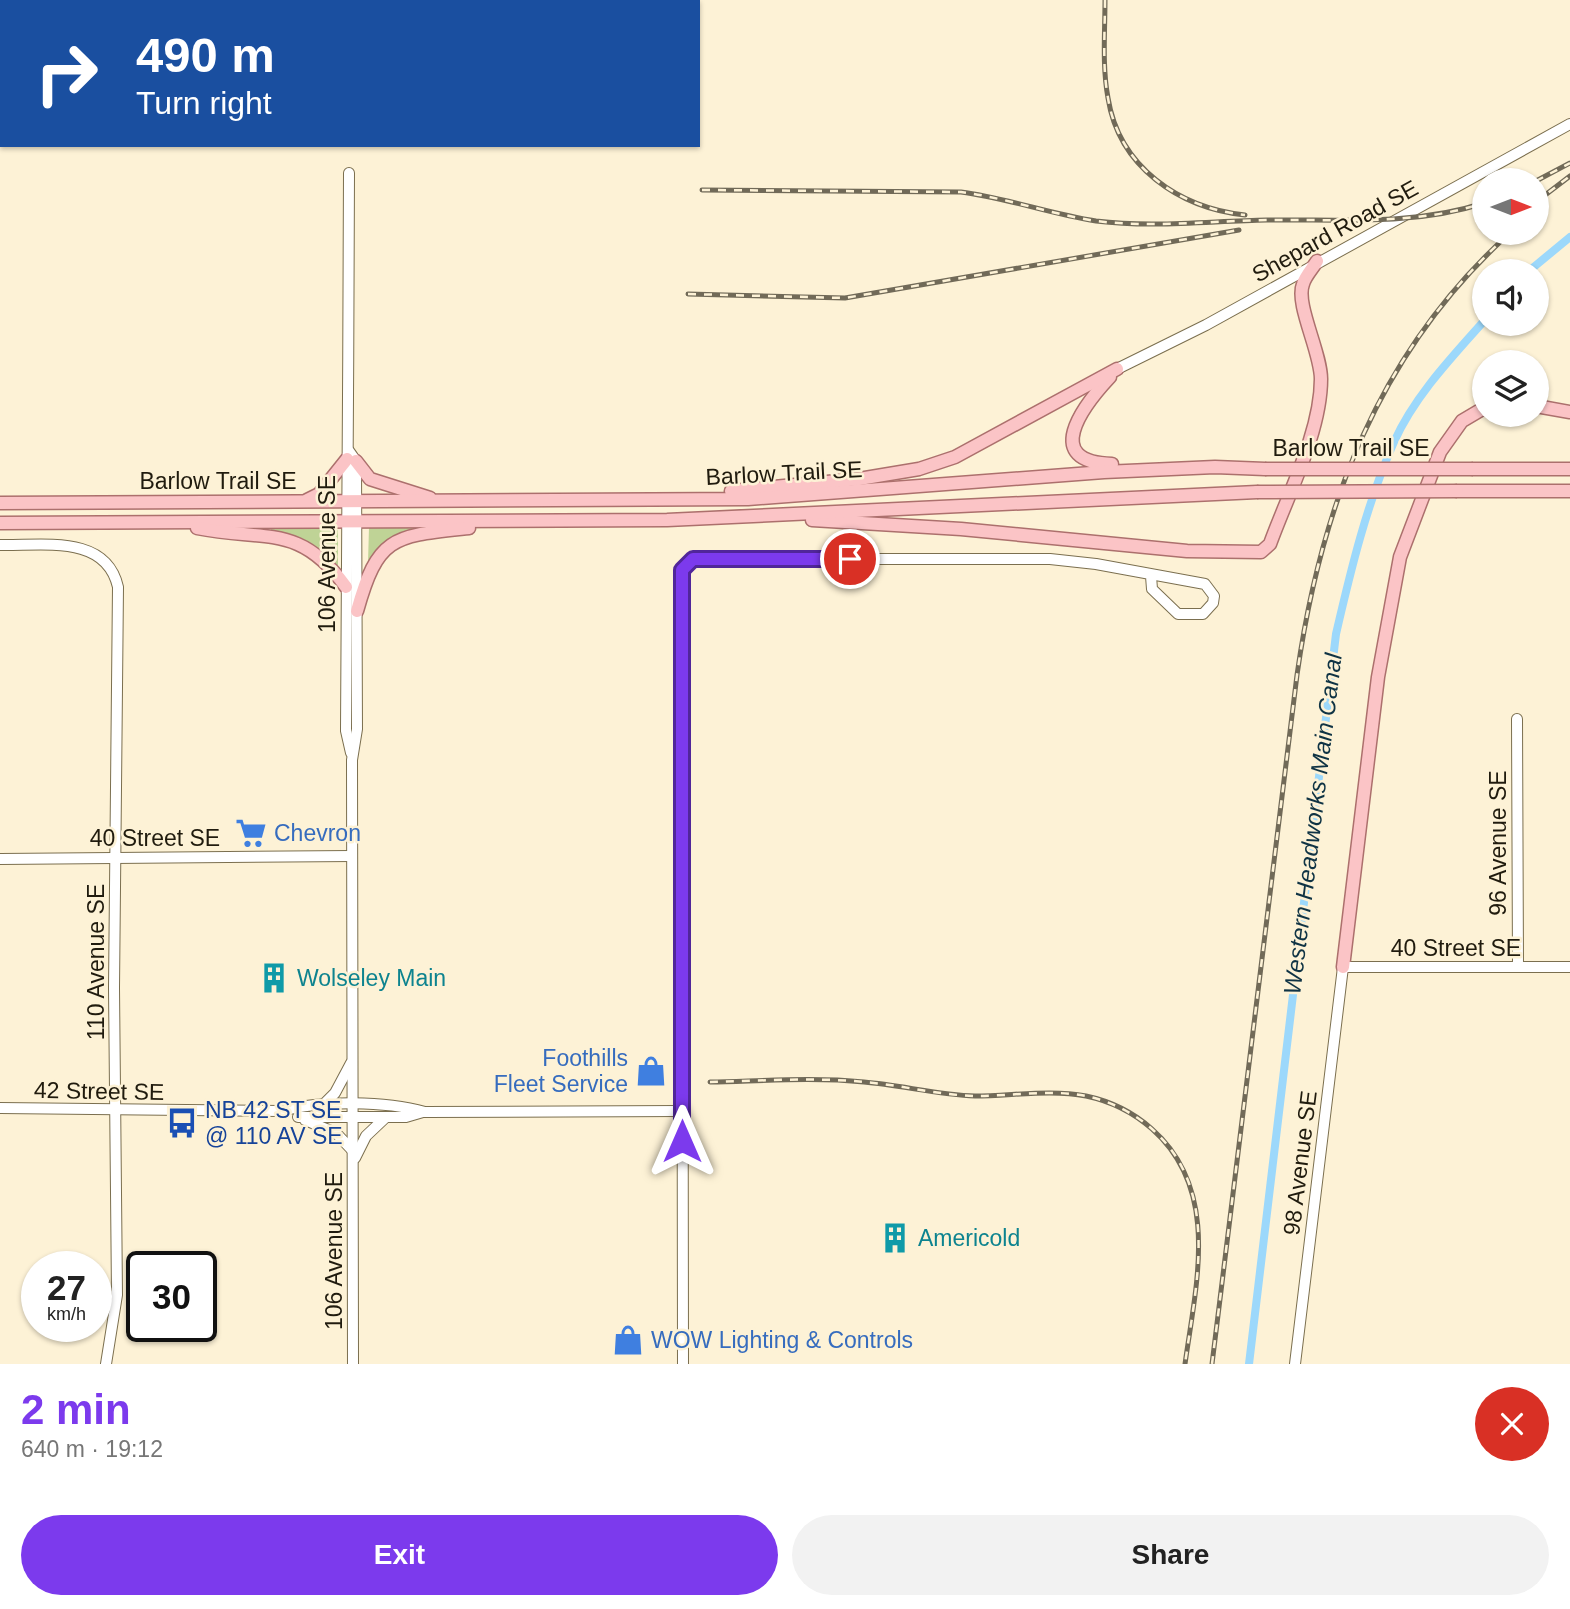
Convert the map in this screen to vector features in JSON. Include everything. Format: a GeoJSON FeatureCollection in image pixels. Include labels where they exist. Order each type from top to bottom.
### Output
{"type":"FeatureCollection","features":[{"type":"Feature","properties":{"kind":"main road"},"geometry":{"type":"LineString","coordinates":[[788,516],[815,521],[961,529],[1187,551],[1261,552],[1270,544],[1319,402],[1321,377],[1316,344],[1301,295],[1303,284],[1317,261]]}},
{"type":"Feature","properties":{"kind":"main road"},"geometry":{"type":"LineString","coordinates":[[1118,369],[1081,414],[1074,428],[1075,453],[1082,460],[1095,464],[1166,464],[1181,468]]}},
{"type":"Feature","properties":{"kind":"main road"},"geometry":{"type":"LineString","coordinates":[[649,500],[859,480],[919,469],[956,457],[1118,369]]}},
{"type":"Feature","properties":{"kind":"main road"},"geometry":{"type":"LineString","coordinates":[[1549,408],[1570,412]]}},
{"type":"Feature","properties":{"kind":"main road"},"geometry":{"type":"LineString","coordinates":[[1343,967],[1378,677],[1400,557],[1440,452],[1462,421],[1472,415]]}},
{"type":"Feature","properties":{"kind":"main road"},"geometry":{"type":"LineString","coordinates":[[303,502],[319,494],[351,457],[370,479],[436,501]]}},
{"type":"Feature","properties":{"kind":"main road","name":"Barlow Trail SE"},"geometry":{"type":"LineString","coordinates":[[0,503],[748,499],[1181,468],[1570,469]]}},
{"type":"Feature","properties":{"kind":"main road","name":"Barlow Trail SE"},"geometry":{"type":"LineString","coordinates":[[0,523],[533,521],[788,516],[1065,499],[1257,492],[1570,491]]}},
{"type":"Feature","properties":{"kind":"main road"},"geometry":{"type":"LineString","coordinates":[[357,611],[370,567],[394,543],[420,533],[533,521]]}},
{"type":"Feature","properties":{"kind":"main road"},"geometry":{"type":"LineString","coordinates":[[169,523],[215,532],[283,539],[307,547],[324,559],[346,587]]}},
{"type":"Feature","properties":{"kind":"street","name":"Shepard Road SE"},"geometry":{"type":"LineString","coordinates":[[1118,369],[1206,325],[1317,261],[1570,124]]}},
{"type":"Feature","properties":{"kind":"street","name":"106 Avenue SE"},"geometry":{"type":"LineString","coordinates":[[349,173],[351,501],[346,587],[346,731],[352,760]]}},
{"type":"Feature","properties":{"kind":"street","name":"106 Avenue SE"},"geometry":{"type":"LineString","coordinates":[[350,522],[357,611],[357,729],[352,760],[353,1364]]}},
{"type":"Feature","properties":{"kind":"street","name":"110 Avenue SE"},"geometry":{"type":"LineString","coordinates":[[0,545],[88,549],[107,561],[114,570],[118,598],[115,857],[117,1295],[106,1364]]}},
{"type":"Feature","properties":{"kind":"street"},"geometry":{"type":"LineString","coordinates":[[683,1364],[682,570],[693,559],[1050,559],[1096,564],[1205,584],[1214,596],[1213,603],[1203,614],[1178,614],[1152,589],[1151,576]]}},
{"type":"Feature","properties":{"kind":"street","name":"96 Avenue SE"},"geometry":{"type":"LineString","coordinates":[[1517,719],[1518,967]]}},
{"type":"Feature","properties":{"kind":"street","name":"40 Street SE"},"geometry":{"type":"LineString","coordinates":[[0,859],[352,856]]}},
{"type":"Feature","properties":{"kind":"street","name":"40 Street SE"},"geometry":{"type":"LineString","coordinates":[[1343,967],[1570,967]]}},
{"type":"Feature","properties":{"kind":"street","name":"98 Avenue SE"},"geometry":{"type":"LineString","coordinates":[[1294,1364],[1343,967]]}},
{"type":"Feature","properties":{"kind":"street"},"geometry":{"type":"LineString","coordinates":[[322,1105],[335,1093],[353,1059]]}},
{"type":"Feature","properties":{"kind":"street","name":"42 Street SE"},"geometry":{"type":"LineString","coordinates":[[0,1108],[282,1111],[300,1106],[353,1105],[403,1106],[425,1112]]}},
{"type":"Feature","properties":{"kind":"street","name":"42 Street SE"},"geometry":{"type":"LineString","coordinates":[[282,1111],[298,1117],[384,1118],[406,1117],[425,1112],[682,1111]]}},
{"type":"Feature","properties":{"kind":"street"},"geometry":{"type":"LineString","coordinates":[[298,1117],[336,1133],[353,1156],[366,1136],[384,1118]]}},
{"type":"Feature","properties":{"kind":"green space"},"geometry":{"type":"Polygon","coordinates":[[[419,525],[419,528],[388,541],[368,563],[369,527],[419,525]]]}},
{"type":"Feature","properties":{"kind":"green space"},"geometry":{"type":"Polygon","coordinates":[[[335,527],[338,531],[338,566],[307,543],[271,532],[271,528],[335,527]]]}},
{"type":"Feature","properties":{"kind":"waterway","name":"Western Headworks Main Canal"},"geometry":{"type":"LineString","coordinates":[[1543,259],[1570,237]]}},
{"type":"Feature","properties":{"kind":"waterway","name":"Western Headworks Main Canal"},"geometry":{"type":"LineString","coordinates":[[1249,1364],[1336,634],[1368,512],[1394,442],[1412,409],[1472,335]]}},
{"type":"Feature","properties":{"kind":"railway"},"geometry":{"type":"LineString","coordinates":[[1105,0],[1106,86],[1114,123],[1125,144],[1156,180],[1176,193],[1221,211],[1245,215]]}},
{"type":"Feature","properties":{"kind":"railway"},"geometry":{"type":"LineString","coordinates":[[1549,174],[1570,163]]}},
{"type":"Feature","properties":{"kind":"railway"},"geometry":{"type":"LineString","coordinates":[[1549,192],[1570,176]]}},
{"type":"Feature","properties":{"kind":"railway"},"geometry":{"type":"LineString","coordinates":[[702,190],[961,192],[1079,218],[1139,224],[1404,218],[1472,206]]}},
{"type":"Feature","properties":{"kind":"railway"},"geometry":{"type":"LineString","coordinates":[[688,294],[845,298],[1239,230]]}},
{"type":"Feature","properties":{"kind":"railway"},"geometry":{"type":"LineString","coordinates":[[1212,1364],[1297,675],[1322,551],[1340,492],[1363,434],[1391,380],[1425,328],[1464,279],[1498,245]]}},
{"type":"Feature","properties":{"kind":"railway"},"geometry":{"type":"LineString","coordinates":[[710,1082],[826,1080],[878,1083],[961,1095],[1073,1094],[1104,1101],[1130,1113],[1152,1129],[1174,1153],[1188,1180],[1196,1209],[1198,1271],[1185,1364]]}},
{"type":"Feature","properties":{"kind":"place","name":"Chevron"},"geometry":{"type":"Point","coordinates":[251,833]}},
{"type":"Feature","properties":{"kind":"place","name":"Wolseley Main"},"geometry":{"type":"Point","coordinates":[274,978]}},
{"type":"Feature","properties":{"kind":"place","name":"Foothills Fleet Service"},"geometry":{"type":"Point","coordinates":[651,1071]}},
{"type":"Feature","properties":{"kind":"place","name":"NB 42 ST SE @ 110 AV SE"},"geometry":{"type":"Point","coordinates":[182,1123]}},
{"type":"Feature","properties":{"kind":"place","name":"Americold"},"geometry":{"type":"Point","coordinates":[895,1238]}},
{"type":"Feature","properties":{"kind":"place","name":"WOW Lighting & Controls"},"geometry":{"type":"Point","coordinates":[628,1340]}},
{"type":"Feature","properties":{"kind":"route"},"geometry":{"type":"LineString","coordinates":[[682,1141],[682,570],[693,559],[850,559]]}}]}
